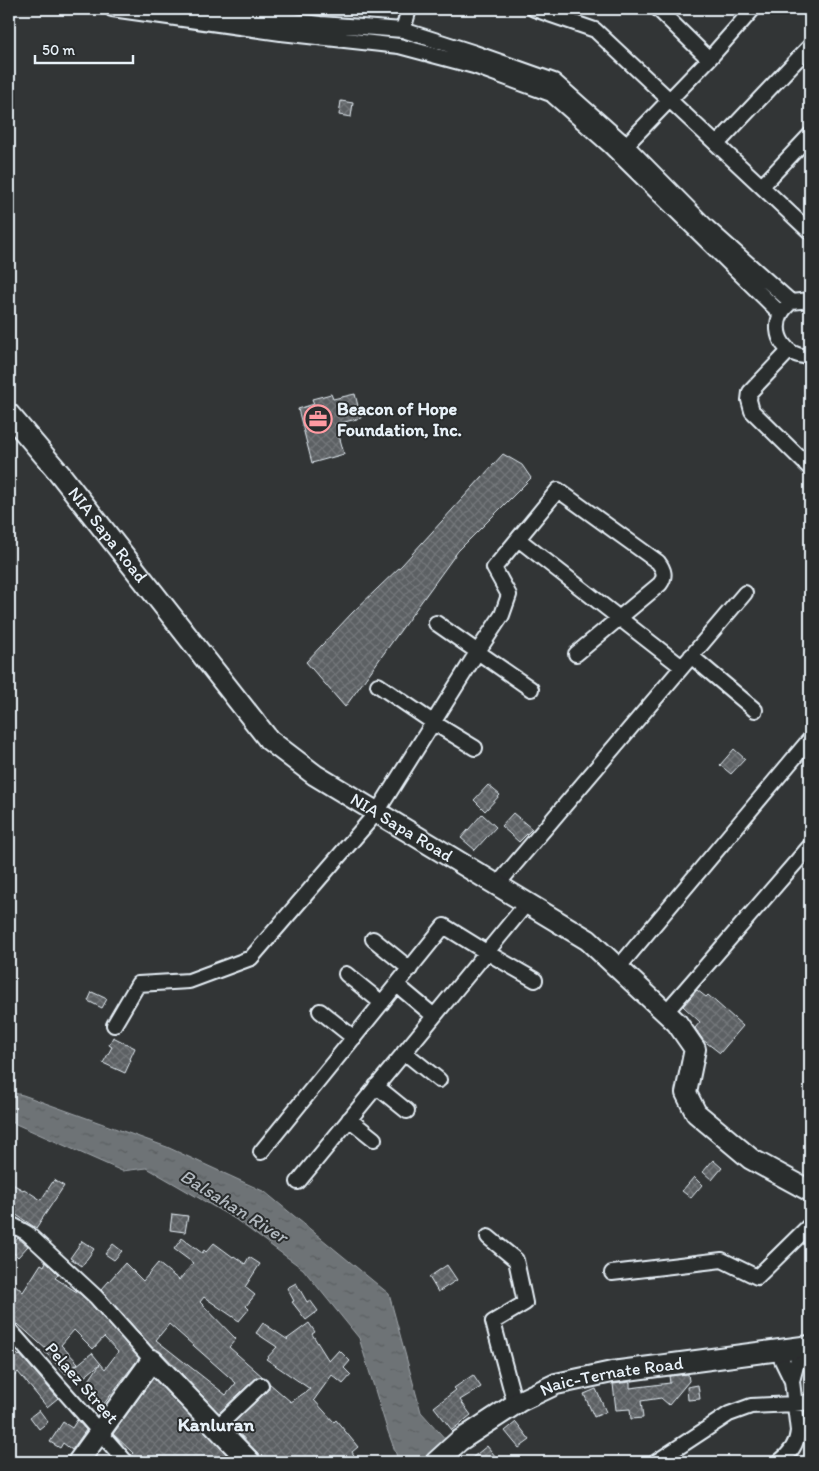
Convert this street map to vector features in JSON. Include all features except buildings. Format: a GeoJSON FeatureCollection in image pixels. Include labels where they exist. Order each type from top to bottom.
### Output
{"type":"FeatureCollection","features":[{"type":"Feature","properties":{"kind":"street"},"geometry":{"type":"LineString","coordinates":[[112,9],[281,33],[399,46],[474,66],[551,94],[610,146],[781,314]]}},
{"type":"Feature","properties":{"kind":"street"},"geometry":{"type":"LineString","coordinates":[[197,9],[320,24],[403,30],[554,80],[626,145],[708,228],[791,302]]}},
{"type":"Feature","properties":{"kind":"street"},"geometry":{"type":"LineString","coordinates":[[403,30],[409,9]]}},
{"type":"Feature","properties":{"kind":"street"},"geometry":{"type":"LineString","coordinates":[[534,9],[595,30],[809,228]]}},
{"type":"Feature","properties":{"kind":"street"},"geometry":{"type":"LineString","coordinates":[[658,9],[709,59]]}},
{"type":"Feature","properties":{"kind":"street"},"geometry":{"type":"LineString","coordinates":[[626,145],[709,59],[751,9]]}},
{"type":"Feature","properties":{"kind":"street"},"geometry":{"type":"LineString","coordinates":[[717,144],[810,46]]}},
{"type":"Feature","properties":{"kind":"street"},"geometry":{"type":"LineString","coordinates":[[762,186],[810,135]]}},
{"type":"Feature","properties":{"kind":"street"},"geometry":{"type":"LineString","coordinates":[[810,300],[791,302],[781,314],[777,326],[778,336],[782,344],[789,351],[797,356],[810,356]]}},
{"type":"Feature","properties":{"kind":"street"},"geometry":{"type":"LineString","coordinates":[[789,351],[750,392],[749,400],[752,411],[810,468]]}},
{"type":"Feature","properties":{"kind":"street","name":"NIA Sapa Road"},"geometry":{"type":"LineString","coordinates":[[9,414],[60,474],[269,740],[315,775],[588,940],[677,1023],[695,1049],[686,1093],[696,1113],[751,1159],[810,1191]]}},
{"type":"Feature","properties":{"kind":"street"},"geometry":{"type":"LineString","coordinates":[[114,1025],[138,984],[189,981],[251,958],[377,812],[502,615],[509,594],[494,568],[558,490],[658,562],[664,573],[664,579],[660,584],[576,654]]}},
{"type":"Feature","properties":{"kind":"street"},"geometry":{"type":"LineString","coordinates":[[518,539],[682,667]]}},
{"type":"Feature","properties":{"kind":"street"},"geometry":{"type":"LineString","coordinates":[[497,885],[745,593]]}},
{"type":"Feature","properties":{"kind":"street"},"geometry":{"type":"LineString","coordinates":[[436,623],[531,689]]}},
{"type":"Feature","properties":{"kind":"street"},"geometry":{"type":"LineString","coordinates":[[691,656],[755,710]]}},
{"type":"Feature","properties":{"kind":"street"},"geometry":{"type":"LineString","coordinates":[[378,685],[475,748]]}},
{"type":"Feature","properties":{"kind":"street"},"geometry":{"type":"LineString","coordinates":[[618,968],[810,739]]}},
{"type":"Feature","properties":{"kind":"street"},"geometry":{"type":"LineString","coordinates":[[666,1012],[810,846]]}},
{"type":"Feature","properties":{"kind":"street"},"geometry":{"type":"LineString","coordinates":[[298,1182],[527,903]]}},
{"type":"Feature","properties":{"kind":"street"},"geometry":{"type":"LineString","coordinates":[[261,1152],[444,926],[534,980]]}},
{"type":"Feature","properties":{"kind":"street"},"geometry":{"type":"LineString","coordinates":[[373,939],[410,969]]}},
{"type":"Feature","properties":{"kind":"street"},"geometry":{"type":"LineString","coordinates":[[346,974],[382,1003]]}},
{"type":"Feature","properties":{"kind":"street"},"geometry":{"type":"LineString","coordinates":[[397,985],[434,1016]]}},
{"type":"Feature","properties":{"kind":"street"},"geometry":{"type":"LineString","coordinates":[[320,1012],[354,1038]]}},
{"type":"Feature","properties":{"kind":"street"},"geometry":{"type":"LineString","coordinates":[[404,1052],[439,1080]]}},
{"type":"Feature","properties":{"kind":"street"},"geometry":{"type":"LineString","coordinates":[[376,1086],[407,1110]]}},
{"type":"Feature","properties":{"kind":"street"},"geometry":{"type":"LineString","coordinates":[[349,1119],[374,1139]]}},
{"type":"Feature","properties":{"kind":"street"},"geometry":{"type":"LineString","coordinates":[[9,1223],[27,1233],[96,1297],[152,1360],[250,1462]]}},
{"type":"Feature","properties":{"kind":"street"},"geometry":{"type":"LineString","coordinates":[[612,1273],[722,1260],[757,1277],[810,1225]]}},
{"type":"Feature","properties":{"kind":"street"},"geometry":{"type":"LineString","coordinates":[[488,1237],[516,1260],[525,1303],[493,1322],[515,1404]]}},
{"type":"Feature","properties":{"kind":"street","name":"Pelaez Street"},"geometry":{"type":"LineString","coordinates":[[9,1329],[126,1462]]}},
{"type":"Feature","properties":{"kind":"street"},"geometry":{"type":"LineString","coordinates":[[792,1381],[805,1347]]}},
{"type":"Feature","properties":{"kind":"street","name":"Naic-Ternate Road"},"geometry":{"type":"LineString","coordinates":[[436,1462],[459,1441],[515,1404],[556,1384],[612,1372],[805,1347]]}},
{"type":"Feature","properties":{"kind":"street"},"geometry":{"type":"LineString","coordinates":[[778,1350],[792,1381],[798,1431],[797,1439],[788,1456],[780,1462]]}},
{"type":"Feature","properties":{"kind":"street"},"geometry":{"type":"LineString","coordinates":[[78,1462],[152,1360]]}},
{"type":"Feature","properties":{"kind":"street"},"geometry":{"type":"LineString","coordinates":[[217,1427],[261,1385]]}},
{"type":"Feature","properties":{"kind":"street"},"geometry":{"type":"LineString","coordinates":[[656,1462],[738,1410],[751,1406],[810,1402]]}},
{"type":"Feature","properties":{"kind":"water","name":"Balsahan River"},"geometry":{"type":"Polygon","coordinates":[[[9,1092],[23,1095],[167,1147],[265,1192],[389,1294],[421,1412],[466,1462],[399,1462],[359,1338],[303,1269],[235,1219],[147,1168],[122,1171],[9,1121],[9,1092]]]}},
{"type":"Feature","properties":{"kind":"place","name":"Beacon of Hope Foundation, Inc."},"geometry":{"type":"Point","coordinates":[318,419]}},
{"type":"Feature","properties":{"kind":"district","name":"Kanluran"},"geometry":{"type":"Point","coordinates":[216,1424]}}]}
